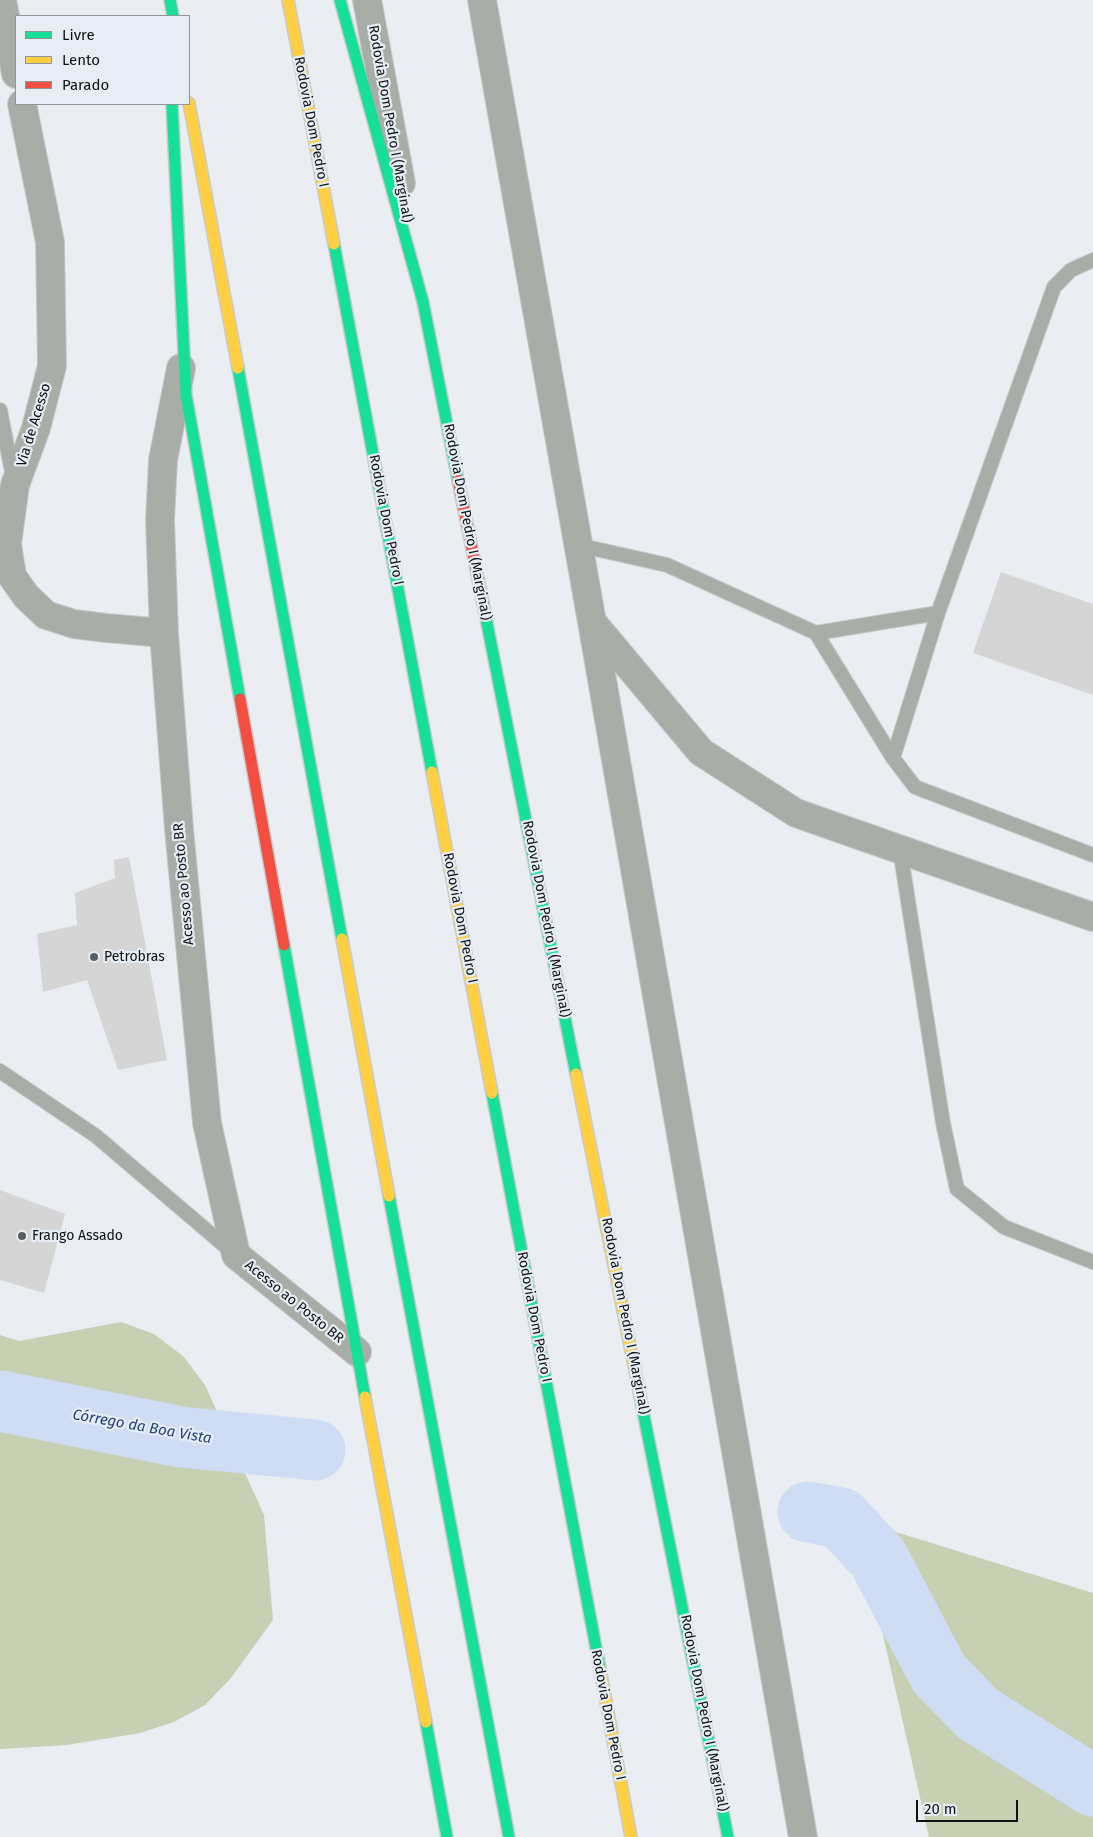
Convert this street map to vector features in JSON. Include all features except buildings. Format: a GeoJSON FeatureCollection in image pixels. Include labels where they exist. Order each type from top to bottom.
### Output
{"type":"FeatureCollection","features":[{"type":"Feature","properties":{"kind":"highway"},"geometry":{"type":"LineString","coordinates":[[166,0],[167,15]]}},
{"type":"Feature","properties":{"kind":"highway"},"geometry":{"type":"LineString","coordinates":[[170,0],[173,15]]}},
{"type":"Feature","properties":{"kind":"highway","name":"Rodovia Dom Pedro I"},"geometry":{"type":"LineString","coordinates":[[288,0],[631,1837]]}},
{"type":"Feature","properties":{"kind":"highway"},"geometry":{"type":"LineString","coordinates":[[340,0],[423,302]]}},
{"type":"Feature","properties":{"kind":"highway"},"geometry":{"type":"LineString","coordinates":[[172,105],[179,216],[186,395],[357,1352],[447,1837]]}},
{"type":"Feature","properties":{"kind":"highway"},"geometry":{"type":"LineString","coordinates":[[189,105],[451,1532],[510,1837]]}},
{"type":"Feature","properties":{"kind":"highway","name":"Rodovia Dom Pedro I (Marginal)"},"geometry":{"type":"LineString","coordinates":[[423,302],[728,1837]]}},
{"type":"Feature","properties":{"kind":"street"},"geometry":{"type":"LineString","coordinates":[[2,0],[15,69]]}},
{"type":"Feature","properties":{"kind":"street","name":"Rodovia Dom Pedro I (Marginal)"},"geometry":{"type":"LineString","coordinates":[[367,0],[423,302]]}},
{"type":"Feature","properties":{"kind":"street"},"geometry":{"type":"LineString","coordinates":[[482,0],[803,1837]]}},
{"type":"Feature","properties":{"kind":"street","name":"Via de Acesso"},"geometry":{"type":"LineString","coordinates":[[22,105],[50,242],[52,366],[36,428],[15,485],[7,544],[12,576],[26,596],[46,615],[74,624],[164,632]]}},
{"type":"Feature","properties":{"kind":"street","name":"Acesso ao Posto BR"},"geometry":{"type":"LineString","coordinates":[[184,356],[163,460],[160,520],[164,632],[179,829],[207,1123],[236,1256],[357,1352]]}},
{"type":"Feature","properties":{"kind":"street"},"geometry":{"type":"LineString","coordinates":[[592,622],[701,752],[796,813],[1093,917]]}},
{"type":"Feature","properties":{"kind":"lane"},"geometry":{"type":"LineString","coordinates":[[893,758],[938,613],[1054,287],[1071,270],[1093,260]]}},
{"type":"Feature","properties":{"kind":"lane"},"geometry":{"type":"LineString","coordinates":[[0,410],[15,485]]}},
{"type":"Feature","properties":{"kind":"lane"},"geometry":{"type":"LineString","coordinates":[[578,545],[667,565],[816,633],[893,758],[914,787],[1093,855]]}},
{"type":"Feature","properties":{"kind":"lane"},"geometry":{"type":"LineString","coordinates":[[816,633],[938,613]]}},
{"type":"Feature","properties":{"kind":"lane"},"geometry":{"type":"LineString","coordinates":[[900,850],[943,1123],[957,1189],[1004,1227],[1093,1262]]}},
{"type":"Feature","properties":{"kind":"lane"},"geometry":{"type":"LineString","coordinates":[[0,1071],[96,1136],[236,1256]]}},
{"type":"Feature","properties":{"kind":"green space"},"geometry":{"type":"Polygon","coordinates":[[[121,1322],[154,1334],[183,1356],[205,1385],[264,1515],[273,1620],[231,1678],[205,1705],[174,1722],[140,1733],[67,1745],[0,1749],[0,1335],[19,1341],[121,1322]]]}},
{"type":"Feature","properties":{"kind":"green space"},"geometry":{"type":"Polygon","coordinates":[[[857,1520],[1093,1593],[1093,1837],[929,1837],[857,1520]]]}},
{"type":"Feature","properties":{"kind":"waterway","name":"Córrego da Boa Vista"},"geometry":{"type":"LineString","coordinates":[[0,1401],[181,1437],[315,1450]]}},
{"type":"Feature","properties":{"kind":"waterway","name":"Córrego da Boa Vista"},"geometry":{"type":"LineString","coordinates":[[808,1512],[841,1518],[878,1558],[939,1674],[978,1714],[1093,1786]]}},
{"type":"Feature","properties":{"kind":"traffic: fast"},"geometry":{"type":"LineString","coordinates":[[170,0],[173,15]]}},
{"type":"Feature","properties":{"kind":"traffic: fast"},"geometry":{"type":"LineString","coordinates":[[340,0],[423,302],[458,480]]}},
{"type":"Feature","properties":{"kind":"traffic: fast"},"geometry":{"type":"LineString","coordinates":[[172,105],[186,395],[240,699]]}},
{"type":"Feature","properties":{"kind":"traffic: fast"},"geometry":{"type":"LineString","coordinates":[[334,244],[432,772]]}},
{"type":"Feature","properties":{"kind":"traffic: fast"},"geometry":{"type":"LineString","coordinates":[[238,368],[342,939]]}},
{"type":"Feature","properties":{"kind":"traffic: fast"},"geometry":{"type":"LineString","coordinates":[[483,603],[576,1074]]}},
{"type":"Feature","properties":{"kind":"traffic: fast"},"geometry":{"type":"LineString","coordinates":[[284,945],[365,1397]]}},
{"type":"Feature","properties":{"kind":"traffic: fast"},"geometry":{"type":"LineString","coordinates":[[492,1093],[600,1669]]}},
{"type":"Feature","properties":{"kind":"traffic: fast"},"geometry":{"type":"LineString","coordinates":[[389,1196],[509,1837]]}},
{"type":"Feature","properties":{"kind":"traffic: fast"},"geometry":{"type":"LineString","coordinates":[[640,1396],[728,1837]]}},
{"type":"Feature","properties":{"kind":"traffic: fast"},"geometry":{"type":"LineString","coordinates":[[426,1722],[447,1837]]}},
{"type":"Feature","properties":{"kind":"traffic: slow"},"geometry":{"type":"LineString","coordinates":[[288,0],[334,244]]}},
{"type":"Feature","properties":{"kind":"traffic: slow"},"geometry":{"type":"LineString","coordinates":[[189,105],[238,368]]}},
{"type":"Feature","properties":{"kind":"traffic: slow"},"geometry":{"type":"LineString","coordinates":[[432,772],[492,1093]]}},
{"type":"Feature","properties":{"kind":"traffic: slow"},"geometry":{"type":"LineString","coordinates":[[342,939],[389,1196]]}},
{"type":"Feature","properties":{"kind":"traffic: slow"},"geometry":{"type":"LineString","coordinates":[[576,1074],[640,1396]]}},
{"type":"Feature","properties":{"kind":"traffic: slow"},"geometry":{"type":"LineString","coordinates":[[365,1397],[426,1722]]}},
{"type":"Feature","properties":{"kind":"traffic: slow"},"geometry":{"type":"LineString","coordinates":[[600,1669],[631,1837]]}},
{"type":"Feature","properties":{"kind":"traffic: jam"},"geometry":{"type":"LineString","coordinates":[[458,480],[483,603]]}},
{"type":"Feature","properties":{"kind":"traffic: jam"},"geometry":{"type":"LineString","coordinates":[[240,699],[284,945]]}},
{"type":"Feature","properties":{"kind":"place","name":"Petrobras"},"geometry":{"type":"Point","coordinates":[94,957]}},
{"type":"Feature","properties":{"kind":"place","name":"Frango Assado"},"geometry":{"type":"Point","coordinates":[22,1236]}}]}
